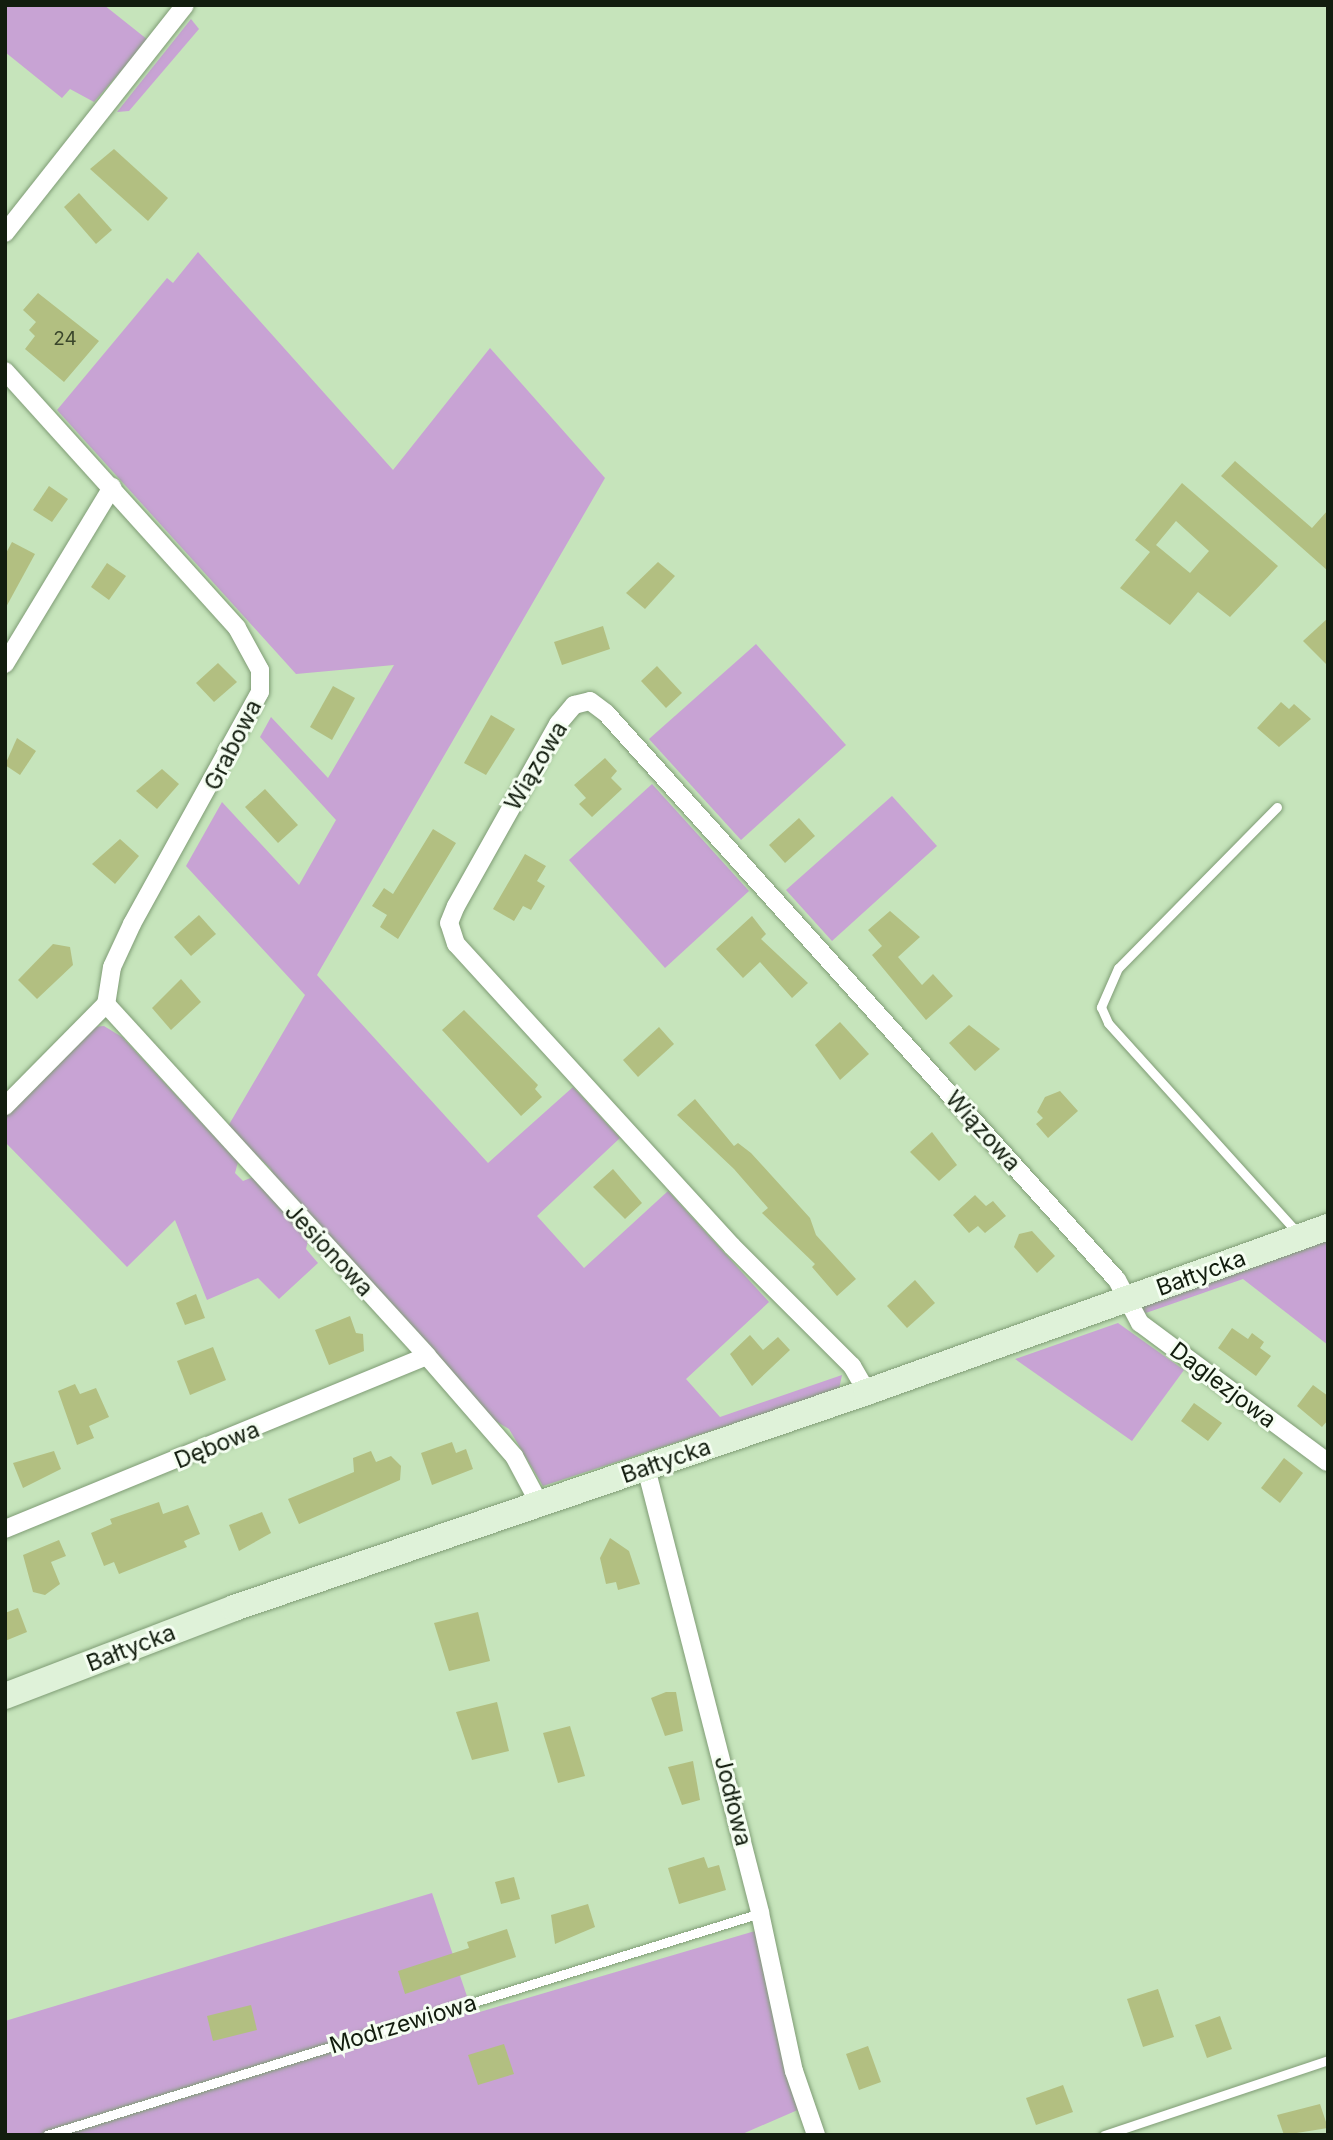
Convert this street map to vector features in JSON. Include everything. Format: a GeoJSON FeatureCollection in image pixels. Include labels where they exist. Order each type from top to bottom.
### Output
{"type":"FeatureCollection","features":[{"type":"Feature","properties":{"kind":"street"},"geometry":{"type":"LineString","coordinates":[[5,233],[52,178],[185,5]]}},
{"type":"Feature","properties":{"kind":"street","name":"Grabowa"},"geometry":{"type":"LineString","coordinates":[[5,371],[112,487],[252,649],[260,692],[132,924],[113,967],[106,1004]]}},
{"type":"Feature","properties":{"kind":"street"},"geometry":{"type":"LineString","coordinates":[[5,664],[112,487]]}},
{"type":"Feature","properties":{"kind":"street","name":"Wiązowa"},"geometry":{"type":"LineString","coordinates":[[867,1392],[852,1366],[732,1245],[456,944],[449,923],[456,906],[558,724],[575,705],[590,701],[606,713],[1117,1280],[1128,1300]]}},
{"type":"Feature","properties":{"kind":"street"},"geometry":{"type":"LineString","coordinates":[[5,1106],[106,1004]]}},
{"type":"Feature","properties":{"kind":"street","name":"Jesionowa"},"geometry":{"type":"LineString","coordinates":[[106,1004],[427,1356],[514,1457],[540,1505]]}},
{"type":"Feature","properties":{"kind":"street","name":"Bałtycka"},"geometry":{"type":"LineString","coordinates":[[5,1696],[234,1608],[867,1392],[1328,1227]]}},
{"type":"Feature","properties":{"kind":"street","name":"Daglezjowa"},"geometry":{"type":"LineString","coordinates":[[1128,1300],[1140,1323],[1327,1462]]}},
{"type":"Feature","properties":{"kind":"street","name":"Dębowa"},"geometry":{"type":"LineString","coordinates":[[5,1529],[427,1356]]}},
{"type":"Feature","properties":{"kind":"street","name":"Jodłowa"},"geometry":{"type":"LineString","coordinates":[[646,1468],[760,1913],[794,2071],[816,2135]]}},
{"type":"Feature","properties":{"kind":"lane"},"geometry":{"type":"LineString","coordinates":[[1278,807],[1118,968],[1101,1007],[1108,1023],[1301,1236]]}},
{"type":"Feature","properties":{"kind":"lane","name":"Modrzewiowa"},"geometry":{"type":"LineString","coordinates":[[47,2135],[760,1913]]}},
{"type":"Feature","properties":{"kind":"lane"},"geometry":{"type":"LineString","coordinates":[[1104,2135],[1328,2060]]}},
{"type":"Feature","properties":{"kind":"shaded area"},"geometry":{"type":"Polygon","coordinates":[[[5,5],[104,5],[148,40],[94,102],[70,89],[62,98],[5,52],[5,5]]]}},
{"type":"Feature","properties":{"kind":"shaded area"},"geometry":{"type":"Polygon","coordinates":[[[191,19],[199,29],[129,111],[117,112],[191,19]]]}},
{"type":"Feature","properties":{"kind":"shaded area"},"geometry":{"type":"Polygon","coordinates":[[[198,252],[393,470],[490,348],[605,478],[317,975],[488,1163],[573,1087],[620,1138],[537,1216],[584,1268],[668,1191],[769,1302],[686,1379],[720,1417],[842,1375],[839,1389],[543,1486],[509,1429],[492,1419],[280,1186],[270,1168],[227,1128],[305,995],[186,866],[222,802],[299,885],[336,820],[260,737],[271,717],[328,778],[394,665],[296,674],[57,410],[167,278],[173,283],[198,252]]]}},
{"type":"Feature","properties":{"kind":"shaded area"},"geometry":{"type":"Polygon","coordinates":[[[756,644],[846,745],[741,840],[649,739],[756,644]]]}},
{"type":"Feature","properties":{"kind":"shaded area"},"geometry":{"type":"Polygon","coordinates":[[[652,784],[749,891],[665,968],[569,860],[652,784]]]}},
{"type":"Feature","properties":{"kind":"shaded area"},"geometry":{"type":"Polygon","coordinates":[[[892,796],[937,846],[832,941],[786,890],[892,796]]]}},
{"type":"Feature","properties":{"kind":"shaded area"},"geometry":{"type":"Polygon","coordinates":[[[104,1026],[122,1037],[238,1162],[235,1173],[243,1181],[253,1177],[309,1237],[306,1249],[318,1263],[279,1299],[258,1278],[207,1300],[175,1220],[127,1267],[5,1142],[5,1113],[93,1027],[104,1026]]]}},
{"type":"Feature","properties":{"kind":"shaded area"},"geometry":{"type":"Polygon","coordinates":[[[1328,1236],[1328,1345],[1243,1279],[1143,1314],[1143,1305],[1328,1236]]]}},
{"type":"Feature","properties":{"kind":"shaded area"},"geometry":{"type":"Polygon","coordinates":[[[1118,1323],[1184,1370],[1132,1441],[1015,1359],[1118,1323]]]}},
{"type":"Feature","properties":{"kind":"shaded area"},"geometry":{"type":"Polygon","coordinates":[[[432,1893],[473,2014],[755,1931],[800,2109],[740,2135],[5,2135],[5,2021],[432,1893]]]}},
{"type":"Feature","properties":{"kind":"building"},"geometry":{"type":"Polygon","coordinates":[[[114,149],[168,198],[148,221],[90,169],[114,149]]]}},
{"type":"Feature","properties":{"kind":"building"},"geometry":{"type":"Polygon","coordinates":[[[79,193],[112,230],[96,244],[64,207],[79,193]]]}},
{"type":"Feature","properties":{"kind":"building"},"geometry":{"type":"Polygon","coordinates":[[[38,293],[99,341],[64,382],[25,349],[35,336],[29,330],[36,322],[23,310],[38,293]]]}},
{"type":"Feature","properties":{"kind":"building"},"geometry":{"type":"Polygon","coordinates":[[[1235,461],[1312,528],[1328,510],[1328,571],[1221,476],[1235,461]]]}},
{"type":"Feature","properties":{"kind":"building"},"geometry":{"type":"Polygon","coordinates":[[[1182,483],[1278,566],[1230,617],[1198,592],[1170,625],[1120,588],[1150,552],[1135,540],[1182,483]],[[1176,521],[1156,545],[1190,573],[1209,551],[1176,521]]]}},
{"type":"Feature","properties":{"kind":"building"},"geometry":{"type":"Polygon","coordinates":[[[49,486],[68,499],[52,522],[33,510],[49,486]]]}},
{"type":"Feature","properties":{"kind":"building"},"geometry":{"type":"Polygon","coordinates":[[[12,542],[35,554],[5,609],[5,555],[12,542]]]}},
{"type":"Feature","properties":{"kind":"building"},"geometry":{"type":"Polygon","coordinates":[[[658,562],[675,576],[645,609],[626,593],[658,562]]]}},
{"type":"Feature","properties":{"kind":"building"},"geometry":{"type":"Polygon","coordinates":[[[107,563],[126,576],[109,600],[91,587],[107,563]]]}},
{"type":"Feature","properties":{"kind":"building"},"geometry":{"type":"Polygon","coordinates":[[[1328,618],[1328,666],[1303,641],[1328,618]]]}},
{"type":"Feature","properties":{"kind":"building"},"geometry":{"type":"Polygon","coordinates":[[[603,626],[610,649],[562,665],[554,642],[603,626]]]}},
{"type":"Feature","properties":{"kind":"building"},"geometry":{"type":"Polygon","coordinates":[[[218,663],[237,682],[214,702],[196,683],[218,663]]]}},
{"type":"Feature","properties":{"kind":"building"},"geometry":{"type":"Polygon","coordinates":[[[657,666],[682,693],[666,708],[641,681],[657,666]]]}},
{"type":"Feature","properties":{"kind":"building"},"geometry":{"type":"Polygon","coordinates":[[[333,686],[355,698],[332,740],[310,727],[333,686]]]}},
{"type":"Feature","properties":{"kind":"building"},"geometry":{"type":"Polygon","coordinates":[[[1281,702],[1289,709],[1294,704],[1311,719],[1279,747],[1257,728],[1281,702]]]}},
{"type":"Feature","properties":{"kind":"building"},"geometry":{"type":"Polygon","coordinates":[[[491,715],[515,729],[486,775],[464,763],[491,715]]]}},
{"type":"Feature","properties":{"kind":"building"},"geometry":{"type":"Polygon","coordinates":[[[17,738],[36,751],[20,775],[5,765],[17,738]]]}},
{"type":"Feature","properties":{"kind":"building"},"geometry":{"type":"Polygon","coordinates":[[[605,758],[617,771],[611,778],[622,789],[592,817],[579,804],[586,798],[574,785],[605,758]]]}},
{"type":"Feature","properties":{"kind":"building"},"geometry":{"type":"Polygon","coordinates":[[[162,769],[179,784],[157,809],[136,791],[162,769]]]}},
{"type":"Feature","properties":{"kind":"building"},"geometry":{"type":"Polygon","coordinates":[[[265,789],[298,825],[278,843],[245,807],[265,789]]]}},
{"type":"Feature","properties":{"kind":"building"},"geometry":{"type":"Polygon","coordinates":[[[799,818],[815,836],[785,863],[769,845],[799,818]]]}},
{"type":"Feature","properties":{"kind":"building"},"geometry":{"type":"Polygon","coordinates":[[[433,829],[456,843],[398,939],[380,927],[387,915],[372,906],[384,888],[393,894],[433,829]]]}},
{"type":"Feature","properties":{"kind":"building"},"geometry":{"type":"Polygon","coordinates":[[[120,839],[139,856],[115,884],[92,864],[120,839]]]}},
{"type":"Feature","properties":{"kind":"building"},"geometry":{"type":"Polygon","coordinates":[[[525,854],[546,866],[537,881],[545,886],[531,910],[523,906],[514,921],[493,909],[525,854]]]}},
{"type":"Feature","properties":{"kind":"building"},"geometry":{"type":"Polygon","coordinates":[[[890,911],[920,937],[898,957],[922,985],[933,974],[953,996],[926,1020],[872,955],[882,946],[868,930],[890,911]]]}},
{"type":"Feature","properties":{"kind":"building"},"geometry":{"type":"Polygon","coordinates":[[[199,915],[216,934],[191,956],[174,937],[199,915]]]}},
{"type":"Feature","properties":{"kind":"building"},"geometry":{"type":"Polygon","coordinates":[[[752,916],[766,934],[761,939],[808,983],[792,998],[760,962],[743,978],[716,949],[752,916]]]}},
{"type":"Feature","properties":{"kind":"building"},"geometry":{"type":"Polygon","coordinates":[[[53,944],[70,947],[73,965],[37,999],[18,980],[53,944]]]}},
{"type":"Feature","properties":{"kind":"building"},"geometry":{"type":"Polygon","coordinates":[[[181,979],[201,1002],[171,1030],[152,1008],[181,979]]]}},
{"type":"Feature","properties":{"kind":"building"},"geometry":{"type":"Polygon","coordinates":[[[464,1010],[538,1085],[535,1089],[542,1097],[521,1116],[442,1030],[464,1010]]]}},
{"type":"Feature","properties":{"kind":"building"},"geometry":{"type":"Polygon","coordinates":[[[840,1022],[869,1054],[840,1080],[815,1045],[840,1022]]]}},
{"type":"Feature","properties":{"kind":"building"},"geometry":{"type":"Polygon","coordinates":[[[969,1025],[1000,1049],[975,1071],[949,1043],[969,1025]]]}},
{"type":"Feature","properties":{"kind":"building"},"geometry":{"type":"Polygon","coordinates":[[[659,1027],[674,1044],[638,1077],[623,1060],[659,1027]]]}},
{"type":"Feature","properties":{"kind":"building"},"geometry":{"type":"Polygon","coordinates":[[[1060,1091],[1078,1111],[1048,1138],[1036,1124],[1043,1118],[1037,1112],[1045,1097],[1060,1091]]]}},
{"type":"Feature","properties":{"kind":"building"},"geometry":{"type":"Polygon","coordinates":[[[695,1099],[734,1146],[738,1143],[751,1153],[810,1218],[816,1235],[856,1279],[837,1296],[812,1267],[815,1264],[762,1213],[768,1208],[734,1169],[677,1115],[695,1099]]]}},
{"type":"Feature","properties":{"kind":"building"},"geometry":{"type":"Polygon","coordinates":[[[932,1132],[957,1165],[939,1181],[910,1152],[932,1132]]]}},
{"type":"Feature","properties":{"kind":"building"},"geometry":{"type":"Polygon","coordinates":[[[613,1169],[642,1203],[625,1219],[593,1187],[613,1169]]]}},
{"type":"Feature","properties":{"kind":"building"},"geometry":{"type":"Polygon","coordinates":[[[975,1195],[986,1206],[993,1201],[1006,1216],[985,1233],[978,1226],[969,1233],[953,1215],[975,1195]]]}},
{"type":"Feature","properties":{"kind":"building"},"geometry":{"type":"Polygon","coordinates":[[[1032,1231],[1055,1256],[1037,1273],[1014,1247],[1019,1234],[1032,1231]]]}},
{"type":"Feature","properties":{"kind":"building"},"geometry":{"type":"Polygon","coordinates":[[[915,1280],[935,1303],[907,1328],[887,1306],[915,1280]]]}},
{"type":"Feature","properties":{"kind":"building"},"geometry":{"type":"Polygon","coordinates":[[[196,1294],[205,1318],[185,1325],[176,1303],[196,1294]]]}},
{"type":"Feature","properties":{"kind":"building"},"geometry":{"type":"Polygon","coordinates":[[[350,1316],[356,1333],[363,1334],[364,1351],[329,1365],[315,1330],[350,1316]]]}},
{"type":"Feature","properties":{"kind":"building"},"geometry":{"type":"Polygon","coordinates":[[[1232,1328],[1248,1339],[1252,1333],[1264,1342],[1260,1348],[1271,1356],[1256,1376],[1218,1348],[1232,1328]]]}},
{"type":"Feature","properties":{"kind":"building"},"geometry":{"type":"Polygon","coordinates":[[[750,1335],[763,1350],[778,1337],[790,1350],[752,1386],[730,1354],[750,1335]]]}},
{"type":"Feature","properties":{"kind":"building"},"geometry":{"type":"Polygon","coordinates":[[[213,1347],[226,1380],[190,1395],[177,1361],[213,1347]]]}},
{"type":"Feature","properties":{"kind":"building"},"geometry":{"type":"Polygon","coordinates":[[[75,1384],[80,1394],[96,1388],[109,1417],[89,1426],[94,1438],[77,1445],[58,1391],[75,1384]]]}},
{"type":"Feature","properties":{"kind":"building"},"geometry":{"type":"Polygon","coordinates":[[[1313,1385],[1328,1396],[1328,1420],[1322,1427],[1297,1406],[1313,1385]]]}},
{"type":"Feature","properties":{"kind":"building"},"geometry":{"type":"Polygon","coordinates":[[[1194,1403],[1222,1423],[1208,1441],[1181,1421],[1194,1403]]]}},
{"type":"Feature","properties":{"kind":"building"},"geometry":{"type":"Polygon","coordinates":[[[452,1442],[456,1453],[466,1449],[473,1469],[432,1485],[421,1453],[452,1442]]]}},
{"type":"Feature","properties":{"kind":"building"},"geometry":{"type":"Polygon","coordinates":[[[54,1451],[61,1469],[23,1488],[13,1463],[54,1451]]]}},
{"type":"Feature","properties":{"kind":"building"},"geometry":{"type":"Polygon","coordinates":[[[371,1451],[376,1462],[391,1456],[401,1466],[400,1480],[299,1524],[288,1499],[354,1472],[353,1458],[371,1451]]]}},
{"type":"Feature","properties":{"kind":"building"},"geometry":{"type":"Polygon","coordinates":[[[1284,1458],[1303,1473],[1280,1503],[1261,1488],[1284,1458]]]}},
{"type":"Feature","properties":{"kind":"building"},"geometry":{"type":"Polygon","coordinates":[[[159,1502],[163,1514],[188,1505],[200,1534],[184,1541],[187,1547],[119,1574],[114,1562],[104,1566],[91,1533],[112,1524],[110,1519],[159,1502]]]}},
{"type":"Feature","properties":{"kind":"building"},"geometry":{"type":"Polygon","coordinates":[[[262,1512],[271,1533],[239,1551],[229,1525],[262,1512]]]}},
{"type":"Feature","properties":{"kind":"building"},"geometry":{"type":"Polygon","coordinates":[[[610,1538],[629,1551],[640,1584],[618,1590],[616,1582],[606,1584],[600,1558],[610,1538]]]}},
{"type":"Feature","properties":{"kind":"building"},"geometry":{"type":"Polygon","coordinates":[[[59,1540],[66,1556],[51,1562],[60,1584],[45,1595],[33,1592],[23,1555],[59,1540]]]}},
{"type":"Feature","properties":{"kind":"building"},"geometry":{"type":"Polygon","coordinates":[[[18,1608],[27,1632],[5,1641],[5,1613],[18,1608]]]}},
{"type":"Feature","properties":{"kind":"building"},"geometry":{"type":"Polygon","coordinates":[[[478,1612],[490,1661],[449,1671],[434,1623],[478,1612]]]}},
{"type":"Feature","properties":{"kind":"building"},"geometry":{"type":"Polygon","coordinates":[[[666,1692],[676,1692],[683,1731],[665,1736],[651,1698],[666,1692]]]}},
{"type":"Feature","properties":{"kind":"building"},"geometry":{"type":"Polygon","coordinates":[[[497,1702],[509,1751],[472,1760],[456,1712],[497,1702]]]}},
{"type":"Feature","properties":{"kind":"building"},"geometry":{"type":"Polygon","coordinates":[[[570,1726],[585,1776],[558,1783],[543,1733],[570,1726]]]}},
{"type":"Feature","properties":{"kind":"building"},"geometry":{"type":"Polygon","coordinates":[[[693,1761],[700,1800],[682,1805],[668,1767],[693,1761]]]}},
{"type":"Feature","properties":{"kind":"building"},"geometry":{"type":"Polygon","coordinates":[[[704,1857],[708,1868],[719,1865],[726,1890],[679,1904],[668,1868],[704,1857]]]}},
{"type":"Feature","properties":{"kind":"building"},"geometry":{"type":"Polygon","coordinates":[[[514,1877],[520,1899],[501,1904],[495,1882],[514,1877]]]}},
{"type":"Feature","properties":{"kind":"building"},"geometry":{"type":"Polygon","coordinates":[[[588,1904],[595,1927],[555,1944],[551,1915],[588,1904]]]}},
{"type":"Feature","properties":{"kind":"building"},"geometry":{"type":"Polygon","coordinates":[[[507,1929],[516,1957],[405,1994],[398,1971],[469,1948],[467,1942],[507,1929]]]}},
{"type":"Feature","properties":{"kind":"building"},"geometry":{"type":"Polygon","coordinates":[[[1158,1989],[1174,2037],[1143,2047],[1127,1999],[1158,1989]]]}},
{"type":"Feature","properties":{"kind":"building"},"geometry":{"type":"Polygon","coordinates":[[[251,2005],[257,2030],[213,2041],[207,2016],[251,2005]]]}},
{"type":"Feature","properties":{"kind":"building"},"geometry":{"type":"Polygon","coordinates":[[[1220,2016],[1232,2049],[1207,2058],[1195,2025],[1220,2016]]]}},
{"type":"Feature","properties":{"kind":"building"},"geometry":{"type":"Polygon","coordinates":[[[504,2044],[514,2074],[478,2085],[468,2055],[504,2044]]]}},
{"type":"Feature","properties":{"kind":"building"},"geometry":{"type":"Polygon","coordinates":[[[868,2046],[881,2082],[859,2090],[846,2054],[868,2046]]]}},
{"type":"Feature","properties":{"kind":"building"},"geometry":{"type":"Polygon","coordinates":[[[1063,2085],[1073,2112],[1036,2125],[1026,2098],[1063,2085]]]}},
{"type":"Feature","properties":{"kind":"building"},"geometry":{"type":"Polygon","coordinates":[[[1320,2104],[1328,2128],[1284,2135],[1277,2115],[1320,2104]]]}}]}
